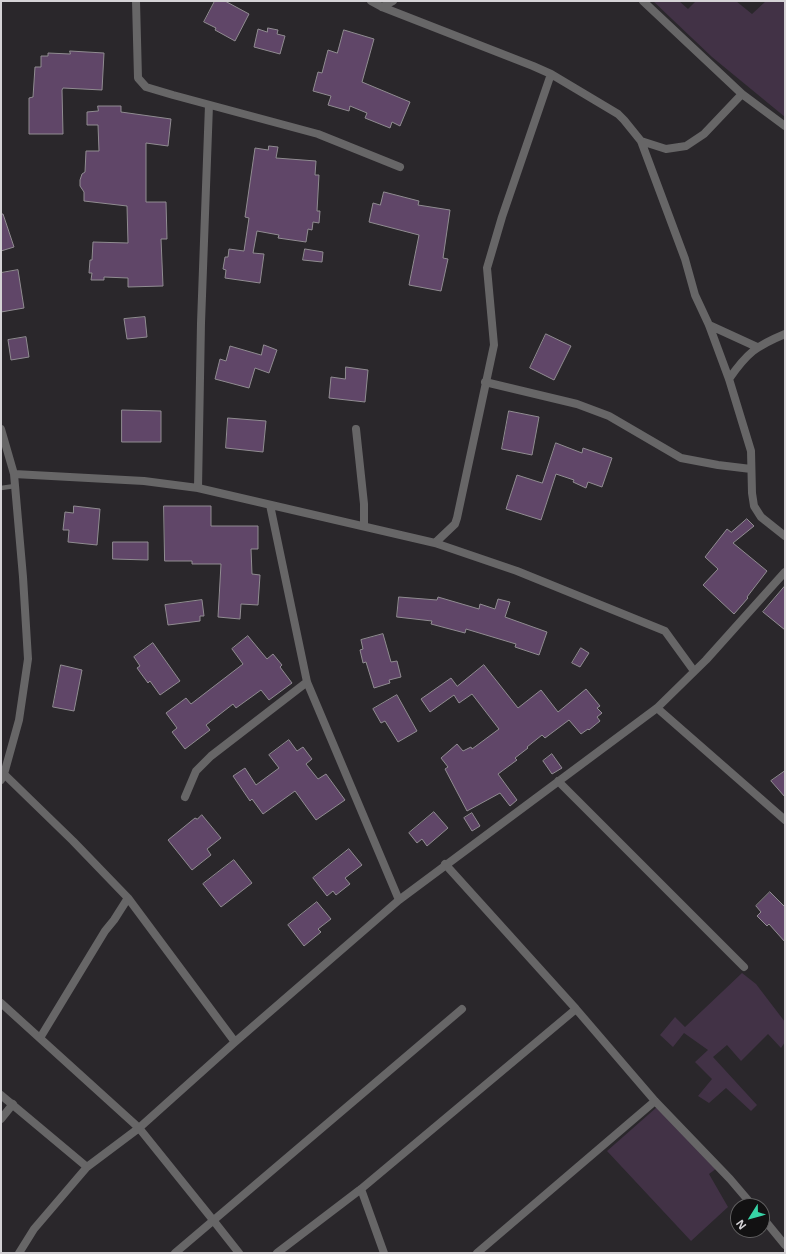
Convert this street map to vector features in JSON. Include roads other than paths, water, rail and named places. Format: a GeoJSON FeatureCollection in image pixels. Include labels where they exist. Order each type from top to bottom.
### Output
{"type":"FeatureCollection","features":[{"type":"Feature","properties":{"kind":"street"},"geometry":{"type":"LineString","coordinates":[[136,1],[138,78],[146,87],[318,134],[400,167]]}},
{"type":"Feature","properties":{"kind":"street"},"geometry":{"type":"LineString","coordinates":[[371,1],[382,7],[551,74],[618,114],[641,141],[684,259],[695,294],[709,325],[729,379],[751,451],[752,493],[754,506],[761,517],[785,536]]}},
{"type":"Feature","properties":{"kind":"street"},"geometry":{"type":"LineString","coordinates":[[382,7],[393,1]]}},
{"type":"Feature","properties":{"kind":"street"},"geometry":{"type":"LineString","coordinates":[[643,1],[742,94],[785,126]]}},
{"type":"Feature","properties":{"kind":"street"},"geometry":{"type":"LineString","coordinates":[[435,543],[455,524],[457,518],[494,345],[487,268],[502,217],[551,74]]}},
{"type":"Feature","properties":{"kind":"street"},"geometry":{"type":"LineString","coordinates":[[641,141],[666,148],[686,146],[704,134],[742,94]]}},
{"type":"Feature","properties":{"kind":"street"},"geometry":{"type":"LineString","coordinates":[[198,488],[201,323],[210,104]]}},
{"type":"Feature","properties":{"kind":"street"},"geometry":{"type":"LineString","coordinates":[[709,325],[757,347]]}},
{"type":"Feature","properties":{"kind":"street"},"geometry":{"type":"LineString","coordinates":[[729,379],[741,361],[757,347],[785,334]]}},
{"type":"Feature","properties":{"kind":"street"},"geometry":{"type":"LineString","coordinates":[[485,382],[577,404],[609,416],[681,458],[751,469]]}},
{"type":"Feature","properties":{"kind":"street"},"geometry":{"type":"LineString","coordinates":[[1,429],[14,474],[28,659],[19,720],[2,777],[73,841],[128,898],[235,1042]]}},
{"type":"Feature","properties":{"kind":"street"},"geometry":{"type":"LineString","coordinates":[[356,429],[364,504],[364,526]]}},
{"type":"Feature","properties":{"kind":"street"},"geometry":{"type":"LineString","coordinates":[[14,474],[144,481],[198,488],[435,543],[517,571],[665,631],[694,671]]}},
{"type":"Feature","properties":{"kind":"street"},"geometry":{"type":"LineString","coordinates":[[270,505],[307,682],[399,900]]}},
{"type":"Feature","properties":{"kind":"street"},"geometry":{"type":"LineString","coordinates":[[19,1253],[34,1229],[87,1167],[139,1128],[235,1042],[399,900],[445,864],[657,708],[694,671],[785,572]]}},
{"type":"Feature","properties":{"kind":"street"},"geometry":{"type":"LineString","coordinates":[[185,797],[196,771],[211,756],[307,682]]}},
{"type":"Feature","properties":{"kind":"street"},"geometry":{"type":"LineString","coordinates":[[657,708],[785,820]]}},
{"type":"Feature","properties":{"kind":"street"},"geometry":{"type":"LineString","coordinates":[[558,781],[744,967]]}},
{"type":"Feature","properties":{"kind":"street"},"geometry":{"type":"LineString","coordinates":[[445,864],[576,1009],[655,1101],[730,1179],[746,1198]]}},
{"type":"Feature","properties":{"kind":"street"},"geometry":{"type":"LineString","coordinates":[[40,1038],[105,931],[128,898]]}},
{"type":"Feature","properties":{"kind":"street"},"geometry":{"type":"LineString","coordinates":[[1,1003],[139,1128],[238,1253]]}},
{"type":"Feature","properties":{"kind":"street"},"geometry":{"type":"LineString","coordinates":[[174,1253],[462,1008]]}},
{"type":"Feature","properties":{"kind":"street"},"geometry":{"type":"LineString","coordinates":[[277,1253],[361,1188],[576,1009]]}},
{"type":"Feature","properties":{"kind":"street"},"geometry":{"type":"LineString","coordinates":[[1,1094],[87,1167]]}},
{"type":"Feature","properties":{"kind":"street"},"geometry":{"type":"LineString","coordinates":[[477,1253],[655,1101]]}},
{"type":"Feature","properties":{"kind":"street"},"geometry":{"type":"LineString","coordinates":[[1,1119],[13,1104]]}},
{"type":"Feature","properties":{"kind":"street"},"geometry":{"type":"LineString","coordinates":[[361,1188],[384,1253]]}},
{"type":"Feature","properties":{"kind":"street"},"geometry":{"type":"LineString","coordinates":[[770,1227],[785,1245]]}},
{"type":"Feature","properties":{"kind":"lane"},"geometry":{"type":"LineString","coordinates":[[1,488],[15,486]]}}]}
